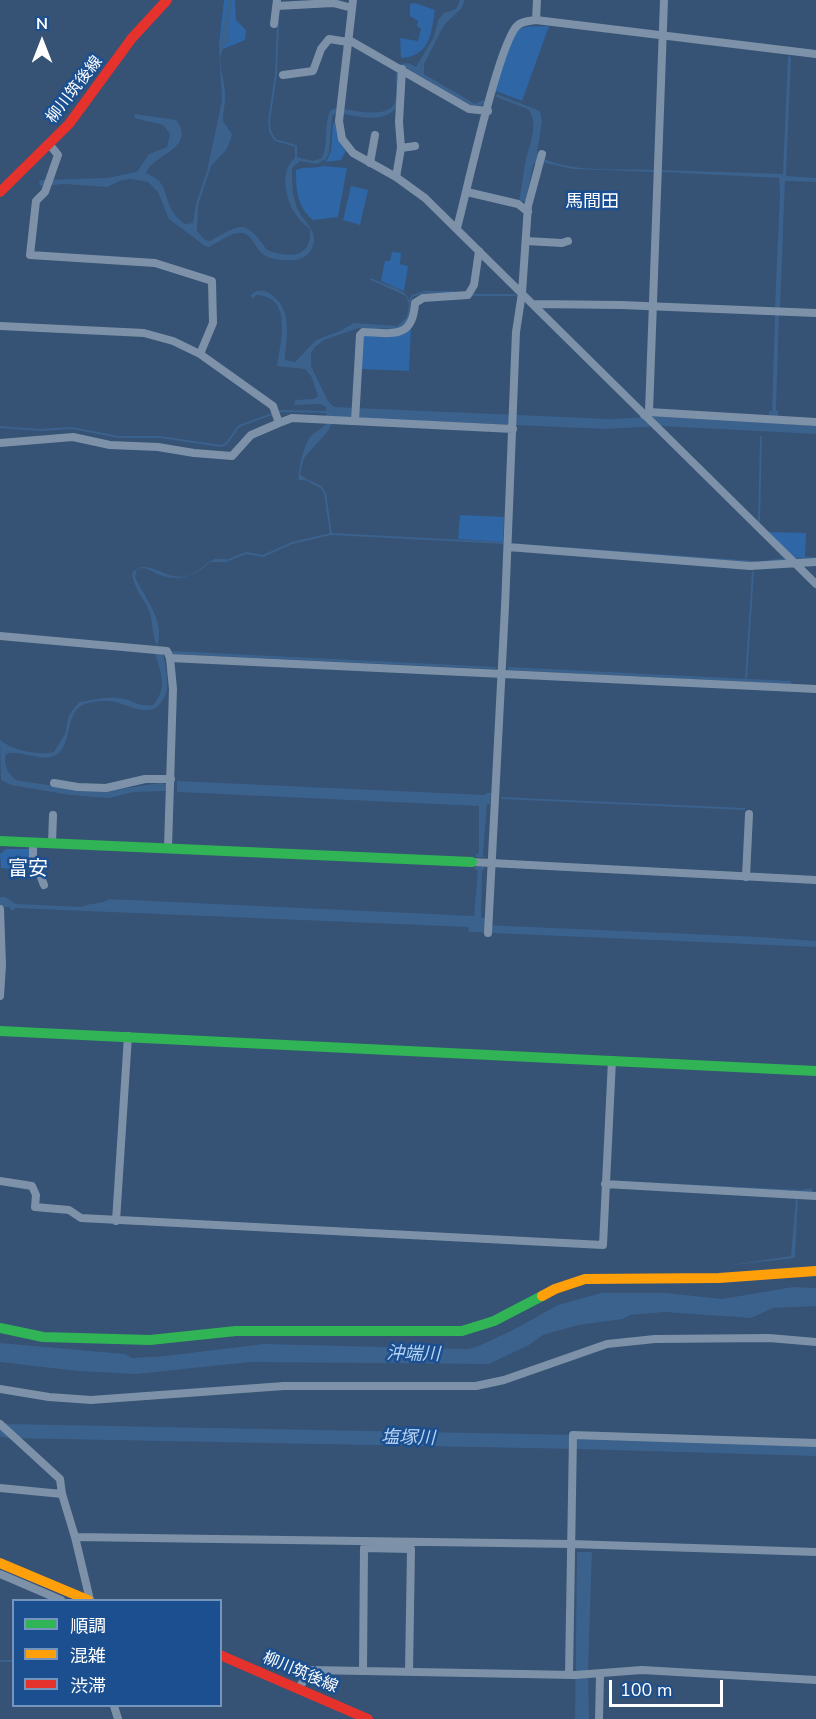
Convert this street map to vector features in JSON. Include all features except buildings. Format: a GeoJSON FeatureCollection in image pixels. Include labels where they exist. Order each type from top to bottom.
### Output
{"type":"FeatureCollection","features":[{"type":"Feature","properties":{"kind":"street"},"geometry":{"type":"LineString","coordinates":[[536,20],[537,0]]}},
{"type":"Feature","properties":{"kind":"street"},"geometry":{"type":"LineString","coordinates":[[646,415],[664,0]]}},
{"type":"Feature","properties":{"kind":"street","name":"柳川筑後線"},"geometry":{"type":"LineString","coordinates":[[2,187],[18,176],[50,145],[163,1]]}},
{"type":"Feature","properties":{"kind":"street"},"geometry":{"type":"LineString","coordinates":[[274,24],[277,3],[353,4],[339,121],[342,139],[353,153],[396,177],[425,198],[816,584]]}},
{"type":"Feature","properties":{"kind":"street"},"geometry":{"type":"LineString","coordinates":[[457,228],[496,74],[509,38],[518,25],[536,20],[816,54]]}},
{"type":"Feature","properties":{"kind":"street"},"geometry":{"type":"LineString","coordinates":[[283,75],[314,71],[323,46],[329,39],[348,41],[402,69],[470,109],[488,111]]}},
{"type":"Feature","properties":{"kind":"street"},"geometry":{"type":"LineString","coordinates":[[396,177],[401,148],[399,122],[402,69]]}},
{"type":"Feature","properties":{"kind":"street"},"geometry":{"type":"LineString","coordinates":[[370,163],[375,135]]}},
{"type":"Feature","properties":{"kind":"street"},"geometry":{"type":"LineString","coordinates":[[50,145],[58,155],[45,192],[36,201],[30,255],[155,263],[213,280],[213,323],[200,354]]}},
{"type":"Feature","properties":{"kind":"street"},"geometry":{"type":"LineString","coordinates":[[401,148],[415,146]]}},
{"type":"Feature","properties":{"kind":"street"},"geometry":{"type":"LineString","coordinates":[[488,933],[489,863],[502,674],[516,332],[522,293],[528,212],[542,154]]}},
{"type":"Feature","properties":{"kind":"street"},"geometry":{"type":"LineString","coordinates":[[467,192],[518,204],[528,212]]}},
{"type":"Feature","properties":{"kind":"street"},"geometry":{"type":"LineString","coordinates":[[526,241],[562,243],[568,241]]}},
{"type":"Feature","properties":{"kind":"street"},"geometry":{"type":"LineString","coordinates":[[355,421],[360,335],[363,332],[397,334],[403,331],[414,317],[415,303],[423,298],[468,295],[474,285],[479,251]]}},
{"type":"Feature","properties":{"kind":"street"},"geometry":{"type":"LineString","coordinates":[[533,304],[816,313]]}},
{"type":"Feature","properties":{"kind":"street"},"geometry":{"type":"LineString","coordinates":[[0,326],[144,333],[173,341],[200,354],[273,406],[279,423]]}},
{"type":"Feature","properties":{"kind":"street"},"geometry":{"type":"LineString","coordinates":[[646,415],[816,422]]}},
{"type":"Feature","properties":{"kind":"street"},"geometry":{"type":"LineString","coordinates":[[0,443],[73,437],[110,445],[158,447],[232,456],[251,435],[292,418],[513,429]]}},
{"type":"Feature","properties":{"kind":"street"},"geometry":{"type":"LineString","coordinates":[[508,547],[750,566],[816,562]]}},
{"type":"Feature","properties":{"kind":"street"},"geometry":{"type":"LineString","coordinates":[[0,636],[167,651],[170,658],[173,690],[168,847]]}},
{"type":"Feature","properties":{"kind":"street"},"geometry":{"type":"LineString","coordinates":[[170,658],[816,689]]}},
{"type":"Feature","properties":{"kind":"street"},"geometry":{"type":"LineString","coordinates":[[54,783],[106,788],[145,779],[171,780]]}},
{"type":"Feature","properties":{"kind":"street"},"geometry":{"type":"LineString","coordinates":[[746,877],[748,814]]}},
{"type":"Feature","properties":{"kind":"street"},"geometry":{"type":"LineString","coordinates":[[52,844],[53,815]]}},
{"type":"Feature","properties":{"kind":"street"},"geometry":{"type":"LineString","coordinates":[[0,841],[33,844],[168,847],[816,880]]}},
{"type":"Feature","properties":{"kind":"street"},"geometry":{"type":"LineString","coordinates":[[33,844],[33,857],[44,885]]}},
{"type":"Feature","properties":{"kind":"street"},"geometry":{"type":"LineString","coordinates":[[0,909],[2,965],[0,996]]}},
{"type":"Feature","properties":{"kind":"street"},"geometry":{"type":"LineString","coordinates":[[0,1031],[816,1071]]}},
{"type":"Feature","properties":{"kind":"street"},"geometry":{"type":"LineString","coordinates":[[116,1221],[128,1036]]}},
{"type":"Feature","properties":{"kind":"street"},"geometry":{"type":"LineString","coordinates":[[0,1181],[32,1186],[36,1195],[35,1207],[69,1210],[81,1218],[603,1245],[612,1060]]}},
{"type":"Feature","properties":{"kind":"street"},"geometry":{"type":"LineString","coordinates":[[605,1184],[816,1196]]}},
{"type":"Feature","properties":{"kind":"street"},"geometry":{"type":"LineString","coordinates":[[0,1328],[43,1337],[150,1340],[236,1331],[462,1331],[494,1321],[555,1289],[585,1279],[666,1276],[719,1278],[816,1271]]}},
{"type":"Feature","properties":{"kind":"street"},"geometry":{"type":"LineString","coordinates":[[0,1389],[91,1400],[284,1386],[476,1386],[504,1380],[607,1344],[656,1339],[769,1338],[816,1342]]}},
{"type":"Feature","properties":{"kind":"street"},"geometry":{"type":"LineString","coordinates":[[0,1424],[58,1475],[62,1483],[62,1494],[75,1537],[89,1599]]}},
{"type":"Feature","properties":{"kind":"street"},"geometry":{"type":"LineString","coordinates":[[572,1675],[573,1435],[816,1443]]}},
{"type":"Feature","properties":{"kind":"street"},"geometry":{"type":"LineString","coordinates":[[0,1488],[62,1494]]}},
{"type":"Feature","properties":{"kind":"street"},"geometry":{"type":"LineString","coordinates":[[75,1537],[571,1544],[816,1552]]}},
{"type":"Feature","properties":{"kind":"street"},"geometry":{"type":"LineString","coordinates":[[363,1671],[364,1548],[376,1548],[411,1549],[409,1672]]}},
{"type":"Feature","properties":{"kind":"street"},"geometry":{"type":"LineString","coordinates":[[0,1563],[87,1599]]}},
{"type":"Feature","properties":{"kind":"street"},"geometry":{"type":"LineString","coordinates":[[0,1574],[59,1599]]}},
{"type":"Feature","properties":{"kind":"street","name":"柳川筑後線"},"geometry":{"type":"LineString","coordinates":[[222,1656],[368,1719]]}},
{"type":"Feature","properties":{"kind":"street"},"geometry":{"type":"LineString","coordinates":[[298,1689],[311,1670],[572,1675],[642,1670],[816,1680]]}},
{"type":"Feature","properties":{"kind":"street"},"geometry":{"type":"LineString","coordinates":[[597,1675],[599,1719]]}},
{"type":"Feature","properties":{"kind":"shaded area"},"geometry":{"type":"Polygon","coordinates":[[[224,0],[235,0],[236,20],[246,30],[245,40],[223,49],[219,45],[224,0]]]}},
{"type":"Feature","properties":{"kind":"shaded area"},"geometry":{"type":"Polygon","coordinates":[[[415,3],[435,10],[430,36],[418,53],[401,58],[400,38],[418,41],[421,29],[417,26],[418,21],[410,16],[410,4],[415,3]]]}},
{"type":"Feature","properties":{"kind":"shaded area"},"geometry":{"type":"Polygon","coordinates":[[[549,26],[522,101],[496,91],[504,58],[516,33],[527,27],[549,26]]]}},
{"type":"Feature","properties":{"kind":"shaded area"},"geometry":{"type":"Polygon","coordinates":[[[333,123],[335,123],[340,143],[346,151],[341,160],[326,162],[331,151],[333,123]]]}},
{"type":"Feature","properties":{"kind":"shaded area"},"geometry":{"type":"Polygon","coordinates":[[[323,166],[347,168],[338,217],[313,220],[304,210],[298,198],[296,170],[323,166]]]}},
{"type":"Feature","properties":{"kind":"shaded area"},"geometry":{"type":"Polygon","coordinates":[[[351,186],[368,190],[360,225],[343,220],[351,186]]]}},
{"type":"Feature","properties":{"kind":"shaded area"},"geometry":{"type":"Polygon","coordinates":[[[392,252],[401,253],[400,264],[408,266],[404,291],[381,281],[385,261],[390,261],[392,252]]]}},
{"type":"Feature","properties":{"kind":"shaded area"},"geometry":{"type":"Polygon","coordinates":[[[411,327],[409,371],[362,369],[362,334],[403,335],[411,327]]]}},
{"type":"Feature","properties":{"kind":"shaded area"},"geometry":{"type":"Polygon","coordinates":[[[460,515],[504,517],[503,542],[458,539],[460,515]]]}},
{"type":"Feature","properties":{"kind":"shaded area"},"geometry":{"type":"Polygon","coordinates":[[[768,532],[806,533],[805,557],[792,557],[768,532]]]}},
{"type":"Feature","properties":{"kind":"shaded area"},"geometry":{"type":"Polygon","coordinates":[[[6,849],[32,849],[35,871],[1,868],[0,854],[6,849]]]}},
{"type":"Feature","properties":{"kind":"water"},"geometry":{"type":"Polygon","coordinates":[[[229,0],[232,0],[229,41],[220,59],[225,96],[223,121],[232,134],[227,149],[211,166],[198,205],[197,231],[205,240],[210,241],[242,227],[253,233],[267,250],[291,255],[303,251],[310,239],[310,229],[297,217],[289,201],[286,184],[287,169],[296,157],[313,161],[322,158],[329,115],[331,110],[336,108],[336,113],[332,116],[329,153],[326,159],[317,164],[300,161],[292,168],[296,205],[312,231],[314,237],[310,252],[298,259],[284,260],[267,257],[243,233],[230,235],[209,247],[205,246],[169,219],[158,192],[148,182],[131,179],[122,180],[107,187],[64,184],[40,186],[39,180],[107,178],[137,172],[149,154],[167,147],[170,134],[163,125],[134,118],[135,114],[176,120],[181,130],[178,144],[156,161],[146,173],[162,184],[170,206],[178,218],[185,224],[193,223],[222,100],[219,48],[229,0]]]}},
{"type":"Feature","properties":{"kind":"water"},"geometry":{"type":"Polygon","coordinates":[[[460,0],[465,0],[461,9],[441,31],[424,64],[424,74],[475,104],[483,100],[486,102],[482,105],[472,106],[399,64],[408,63],[416,67],[434,37],[438,20],[444,13],[456,9],[460,0]]]}},
{"type":"Feature","properties":{"kind":"water"},"geometry":{"type":"Polygon","coordinates":[[[788,56],[791,57],[786,176],[816,178],[816,182],[785,181],[780,309],[775,308],[779,178],[662,172],[662,170],[783,174],[788,56]]]}},
{"type":"Feature","properties":{"kind":"water"},"geometry":{"type":"Polygon","coordinates":[[[396,71],[399,72],[396,108],[391,113],[372,118],[344,114],[344,109],[371,113],[390,108],[396,97],[396,71]]]}},
{"type":"Feature","properties":{"kind":"water"},"geometry":{"type":"Polygon","coordinates":[[[497,94],[540,111],[542,122],[538,156],[565,166],[654,170],[654,172],[573,169],[537,161],[533,165],[526,200],[519,201],[533,134],[533,121],[528,109],[496,97],[497,94]]]}},
{"type":"Feature","properties":{"kind":"water"},"geometry":{"type":"Polygon","coordinates":[[[372,278],[397,288],[407,295],[410,301],[410,315],[399,329],[359,328],[324,340],[315,347],[311,353],[311,366],[328,401],[334,407],[610,419],[655,415],[772,423],[773,416],[769,415],[769,411],[772,411],[775,315],[779,315],[776,410],[778,416],[774,423],[816,426],[816,434],[661,426],[606,429],[335,417],[328,431],[304,458],[300,474],[309,481],[299,480],[303,452],[308,441],[329,421],[326,417],[326,407],[320,404],[294,405],[295,400],[314,399],[318,396],[311,376],[305,369],[277,366],[282,333],[280,312],[268,297],[256,295],[252,299],[251,295],[259,291],[266,292],[277,299],[287,324],[285,360],[295,362],[316,340],[354,323],[397,326],[406,318],[409,304],[406,296],[370,280],[372,278]]]}},
{"type":"Feature","properties":{"kind":"water"},"geometry":{"type":"Polygon","coordinates":[[[215,559],[226,559],[226,562],[210,562],[199,571],[193,574],[181,578],[167,577],[147,569],[137,569],[150,568],[178,577],[194,573],[208,563],[215,559]]]}},
{"type":"Feature","properties":{"kind":"water"},"geometry":{"type":"Polygon","coordinates":[[[137,569],[135,577],[157,619],[159,637],[157,646],[150,613],[133,578],[132,573],[137,569]]]}},
{"type":"Feature","properties":{"kind":"water"},"geometry":{"type":"Polygon","coordinates":[[[154,651],[163,652],[167,675],[167,691],[159,705],[143,710],[111,701],[83,705],[74,713],[65,744],[57,754],[44,758],[10,753],[6,754],[5,761],[9,772],[16,780],[66,788],[107,791],[160,783],[167,784],[166,791],[134,792],[109,798],[70,795],[11,785],[1,780],[0,740],[11,747],[26,751],[54,752],[65,734],[69,715],[79,702],[114,698],[153,705],[161,692],[162,685],[161,672],[154,651]]]}},
{"type":"Feature","properties":{"kind":"water"},"geometry":{"type":"Polygon","coordinates":[[[172,651],[496,667],[495,669],[171,654],[172,651]]]}},
{"type":"Feature","properties":{"kind":"water"},"geometry":{"type":"Polygon","coordinates":[[[508,667],[791,681],[791,684],[508,670],[508,667]]]}},
{"type":"Feature","properties":{"kind":"water"},"geometry":{"type":"Polygon","coordinates":[[[177,781],[485,795],[491,793],[490,804],[487,804],[483,854],[485,857],[476,857],[479,853],[479,806],[177,792],[177,781]]]}},
{"type":"Feature","properties":{"kind":"water"},"geometry":{"type":"Polygon","coordinates":[[[501,797],[745,808],[745,810],[501,799],[501,797]]]}},
{"type":"Feature","properties":{"kind":"water"},"geometry":{"type":"Polygon","coordinates":[[[475,867],[484,867],[482,870],[481,918],[485,918],[485,925],[760,937],[816,941],[816,947],[469,932],[468,927],[15,908],[11,910],[10,907],[0,907],[0,897],[5,897],[16,904],[82,907],[109,899],[474,916],[478,870],[475,870],[475,867]]]}},
{"type":"Feature","properties":{"kind":"water"},"geometry":{"type":"Polygon","coordinates":[[[602,1180],[802,1190],[812,1188],[812,1192],[602,1180]]]}},
{"type":"Feature","properties":{"kind":"water"},"geometry":{"type":"Polygon","coordinates":[[[796,1197],[798,1198],[795,1258],[725,1266],[791,1256],[796,1197]]]}},
{"type":"Feature","properties":{"kind":"water","name":"沖端川"},"geometry":{"type":"Polygon","coordinates":[[[793,1287],[816,1288],[816,1306],[773,1308],[751,1318],[665,1312],[630,1315],[623,1319],[578,1325],[543,1335],[529,1345],[489,1364],[251,1362],[136,1374],[78,1371],[0,1362],[0,1343],[125,1354],[132,1358],[264,1344],[467,1349],[513,1330],[558,1305],[601,1293],[667,1293],[722,1299],[793,1287]]]}},
{"type":"Feature","properties":{"kind":"water"},"geometry":{"type":"Polygon","coordinates":[[[577,1552],[592,1552],[588,1669],[589,1719],[575,1719],[577,1552]]]}},
{"type":"Feature","properties":{"kind":"waterway"},"geometry":{"type":"LineString","coordinates":[[278,22],[276,74],[269,121],[270,131],[275,140],[296,146],[296,157]]}},
{"type":"Feature","properties":{"kind":"waterway"},"geometry":{"type":"LineString","coordinates":[[410,302],[412,296],[425,292],[453,292]]}},
{"type":"Feature","properties":{"kind":"waterway"},"geometry":{"type":"LineString","coordinates":[[471,295],[516,295]]}},
{"type":"Feature","properties":{"kind":"waterway"},"geometry":{"type":"LineString","coordinates":[[0,427],[40,430],[72,428],[119,437],[160,437],[221,446],[226,444],[239,426],[281,411],[328,412]]}},
{"type":"Feature","properties":{"kind":"waterway"},"geometry":{"type":"LineString","coordinates":[[759,522],[761,437]]}},
{"type":"Feature","properties":{"kind":"waterway"},"geometry":{"type":"LineString","coordinates":[[309,481],[321,487],[325,493],[331,534]]}},
{"type":"Feature","properties":{"kind":"waterway"},"geometry":{"type":"LineString","coordinates":[[226,561],[246,553],[263,556],[292,543],[331,534],[505,543]]}},
{"type":"Feature","properties":{"kind":"waterway"},"geometry":{"type":"LineString","coordinates":[[565,548],[756,562]]}},
{"type":"Feature","properties":{"kind":"waterway"},"geometry":{"type":"LineString","coordinates":[[795,558],[816,558]]}},
{"type":"Feature","properties":{"kind":"waterway"},"geometry":{"type":"LineString","coordinates":[[762,562],[786,559]]}},
{"type":"Feature","properties":{"kind":"waterway"},"geometry":{"type":"LineString","coordinates":[[746,679],[753,572]]}},
{"type":"Feature","properties":{"kind":"waterway","name":"塩塚川"},"geometry":{"type":"LineString","coordinates":[[0,1429],[8,1431],[816,1449]]}},
{"type":"Feature","properties":{"kind":"waterway"},"geometry":{"type":"LineString","coordinates":[[0,1661],[12,1661]]}},
{"type":"Feature","properties":{"kind":"traffic: fast"},"geometry":{"type":"LineString","coordinates":[[0,841],[472,862]]}},
{"type":"Feature","properties":{"kind":"traffic: fast"},"geometry":{"type":"LineString","coordinates":[[0,1031],[816,1071]]}},
{"type":"Feature","properties":{"kind":"traffic: fast"},"geometry":{"type":"LineString","coordinates":[[0,1328],[43,1337],[150,1340],[236,1331],[462,1331],[494,1321],[542,1296]]}},
{"type":"Feature","properties":{"kind":"traffic: slow"},"geometry":{"type":"LineString","coordinates":[[542,1296],[585,1279],[719,1278],[816,1271]]}},
{"type":"Feature","properties":{"kind":"traffic: slow"},"geometry":{"type":"LineString","coordinates":[[0,1563],[86,1599]]}},
{"type":"Feature","properties":{"kind":"traffic: jam"},"geometry":{"type":"LineString","coordinates":[[0,192],[69,124],[132,38],[167,0]]}},
{"type":"Feature","properties":{"kind":"traffic: jam"},"geometry":{"type":"LineString","coordinates":[[222,1656],[368,1719]]}},
{"type":"Feature","properties":{"kind":"district","name":"馬間田"},"geometry":{"type":"Point","coordinates":[592,203]}},
{"type":"Feature","properties":{"kind":"district","name":"富安"},"geometry":{"type":"Point","coordinates":[28,870]}}]}
